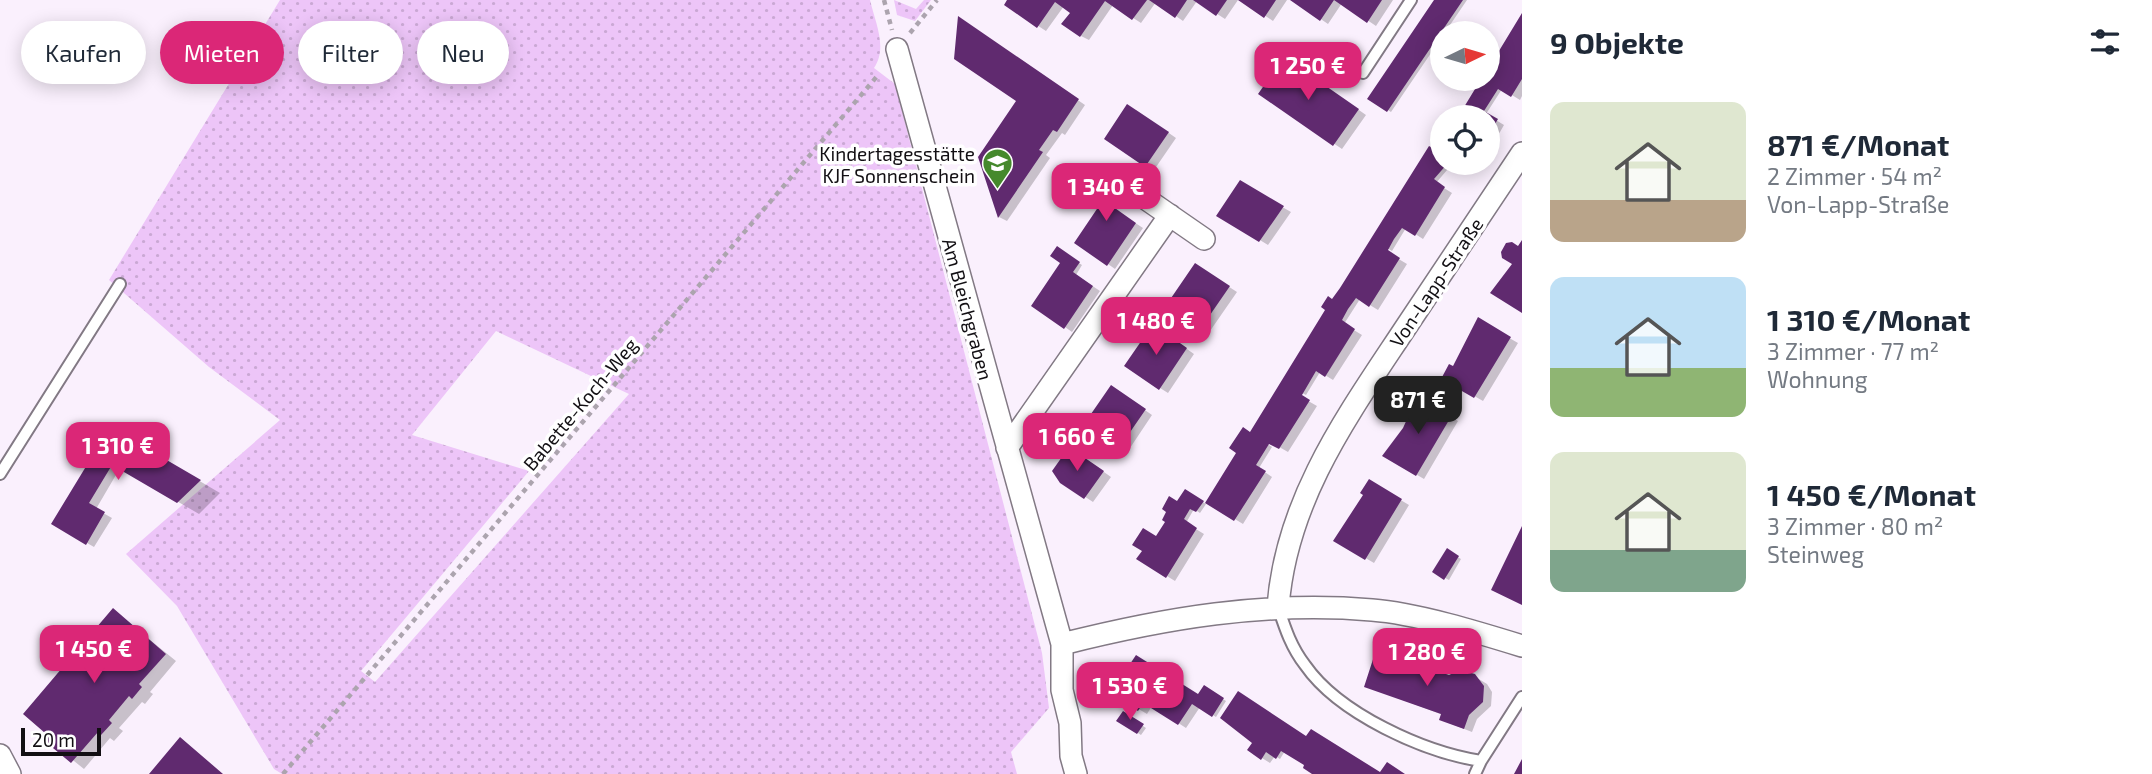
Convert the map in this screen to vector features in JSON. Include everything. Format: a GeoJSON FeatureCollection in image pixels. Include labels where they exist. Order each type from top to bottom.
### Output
{"type":"FeatureCollection","features":[{"type":"Feature","properties":{"kind":"street","name":"Am Bleichgraben"},"geometry":{"type":"LineString","coordinates":[[897,49],[1062,644],[1062,690],[1070,723],[1071,756],[1076,774]]}},
{"type":"Feature","properties":{"kind":"street","name":"Von-Lapp-Straße"},"geometry":{"type":"LineString","coordinates":[[1278,607],[1287,545],[1331,441],[1522,153]]}},
{"type":"Feature","properties":{"kind":"street"},"geometry":{"type":"LineString","coordinates":[[1136,192],[1204,239]]}},
{"type":"Feature","properties":{"kind":"street"},"geometry":{"type":"LineString","coordinates":[[1007,448],[1170,215]]}},
{"type":"Feature","properties":{"kind":"street"},"geometry":{"type":"LineString","coordinates":[[1062,644],[1196,614],[1278,607],[1375,610],[1522,646]]}},
{"type":"Feature","properties":{"kind":"street"},"geometry":{"type":"LineString","coordinates":[[0,755],[10,774]]}},
{"type":"Feature","properties":{"kind":"lane"},"geometry":{"type":"LineString","coordinates":[[1363,73],[1411,0]]}},
{"type":"Feature","properties":{"kind":"lane"},"geometry":{"type":"LineString","coordinates":[[0,474],[120,284]]}},
{"type":"Feature","properties":{"kind":"lane"},"geometry":{"type":"LineString","coordinates":[[1278,607],[1288,640],[1306,668],[1338,698],[1395,734],[1455,757],[1481,761]]}},
{"type":"Feature","properties":{"kind":"lane"},"geometry":{"type":"LineString","coordinates":[[1475,774],[1522,697]]}},
{"type":"Feature","properties":{"kind":"path","name":"Babette-Koch-Weg"},"geometry":{"type":"LineString","coordinates":[[283,774],[874,81],[937,0]]}},
{"type":"Feature","properties":{"kind":"shaded area"},"geometry":{"type":"Polygon","coordinates":[[[280,0],[870,0],[880,43],[880,52],[874,68],[895,84],[1042,653],[1049,708],[1011,752],[1017,774],[282,774],[274,769],[177,606],[126,554],[280,420],[209,367],[109,280],[229,84],[284,84],[284,21],[267,21],[280,0]],[[496,331],[412,435],[529,471],[361,671],[375,682],[629,394],[496,331]]]}},
{"type":"Feature","properties":{"kind":"shaded area"},"geometry":{"type":"Polygon","coordinates":[[[894,0],[916,9],[924,0],[931,0],[915,21],[897,15],[894,0]]]}},
{"type":"Feature","properties":{"kind":"building"},"geometry":{"type":"Polygon","coordinates":[[[1007,0],[1147,0],[1132,20],[1105,1],[1080,37],[1061,24],[1070,13],[1055,2],[1037,28],[1004,5],[1007,0]]]}},
{"type":"Feature","properties":{"kind":"building"},"geometry":{"type":"Polygon","coordinates":[[[1149,0],[1187,0],[1175,18],[1149,0]]]}},
{"type":"Feature","properties":{"kind":"building"},"geometry":{"type":"Polygon","coordinates":[[[1193,0],[1227,0],[1216,16],[1193,0]]]}},
{"type":"Feature","properties":{"kind":"building"},"geometry":{"type":"Polygon","coordinates":[[[1238,0],[1276,0],[1264,18],[1238,0]]]}},
{"type":"Feature","properties":{"kind":"building"},"geometry":{"type":"Polygon","coordinates":[[[1290,0],[1334,0],[1320,21],[1290,0]]]}},
{"type":"Feature","properties":{"kind":"building"},"geometry":{"type":"Polygon","coordinates":[[[1334,0],[1382,0],[1367,23],[1334,0]]]}},
{"type":"Feature","properties":{"kind":"building"},"geometry":{"type":"Polygon","coordinates":[[[1434,0],[1463,0],[1449,21],[1430,21],[1430,49],[1387,112],[1367,99],[1434,0]]]}},
{"type":"Feature","properties":{"kind":"building"},"geometry":{"type":"Polygon","coordinates":[[[1522,13],[1522,79],[1511,97],[1500,90],[1500,49],[1522,13]]]}},
{"type":"Feature","properties":{"kind":"building"},"geometry":{"type":"Polygon","coordinates":[[[958,16],[1079,99],[1057,132],[1053,130],[1039,150],[1043,152],[998,218],[978,157],[1016,101],[954,59],[958,16]]]}},
{"type":"Feature","properties":{"kind":"building"},"geometry":{"type":"Polygon","coordinates":[[[1284,57],[1359,109],[1333,146],[1258,94],[1284,57]]]}},
{"type":"Feature","properties":{"kind":"building"},"geometry":{"type":"Polygon","coordinates":[[[1474,91],[1497,91],[1488,105],[1465,105],[1474,91]]]}},
{"type":"Feature","properties":{"kind":"building"},"geometry":{"type":"Polygon","coordinates":[[[1127,104],[1169,132],[1145,167],[1104,139],[1127,104]]]}},
{"type":"Feature","properties":{"kind":"building"},"geometry":{"type":"Polygon","coordinates":[[[1429,146],[1430,175],[1438,175],[1434,179],[1445,187],[1415,236],[1402,228],[1394,239],[1388,250],[1400,258],[1369,307],[1356,298],[1348,309],[1342,320],[1355,329],[1325,377],[1316,371],[1302,395],[1310,400],[1279,449],[1269,444],[1256,465],[1266,471],[1234,521],[1205,503],[1236,453],[1229,448],[1243,427],[1250,432],[1325,310],[1321,307],[1328,296],[1332,299],[1340,288],[1429,146]]]}},
{"type":"Feature","properties":{"kind":"building"},"geometry":{"type":"Polygon","coordinates":[[[1105,172],[1125,186],[1112,206],[1136,223],[1107,266],[1074,243],[1103,200],[1092,192],[1105,172]]]}},
{"type":"Feature","properties":{"kind":"building"},"geometry":{"type":"Polygon","coordinates":[[[1240,180],[1284,206],[1259,242],[1216,216],[1240,180]]]}},
{"type":"Feature","properties":{"kind":"building"},"geometry":{"type":"Polygon","coordinates":[[[1522,240],[1522,313],[1490,293],[1512,264],[1502,258],[1501,252],[1506,243],[1512,242],[1518,246],[1522,240]]]}},
{"type":"Feature","properties":{"kind":"building"},"geometry":{"type":"Polygon","coordinates":[[[1057,246],[1080,262],[1073,272],[1093,286],[1064,329],[1031,306],[1060,263],[1050,256],[1057,246]]]}},
{"type":"Feature","properties":{"kind":"building"},"geometry":{"type":"Polygon","coordinates":[[[1195,263],[1230,286],[1201,328],[1167,304],[1195,263]]]}},
{"type":"Feature","properties":{"kind":"building"},"geometry":{"type":"Polygon","coordinates":[[[1478,317],[1511,337],[1474,398],[1441,379],[1449,364],[1453,366],[1478,317]]]}},
{"type":"Feature","properties":{"kind":"building"},"geometry":{"type":"Polygon","coordinates":[[[1153,324],[1187,348],[1159,390],[1124,366],[1153,324]]]}},
{"type":"Feature","properties":{"kind":"building"},"geometry":{"type":"Polygon","coordinates":[[[1111,385],[1146,409],[1117,451],[1082,427],[1111,385]]]}},
{"type":"Feature","properties":{"kind":"building"},"geometry":{"type":"Polygon","coordinates":[[[1418,395],[1452,415],[1416,476],[1382,456],[1403,428],[1418,395]]]}},
{"type":"Feature","properties":{"kind":"building"},"geometry":{"type":"Polygon","coordinates":[[[110,427],[201,480],[177,503],[112,465],[89,503],[105,512],[86,545],[51,524],[110,427]]]}},
{"type":"Feature","properties":{"kind":"building"},"geometry":{"type":"Polygon","coordinates":[[[1069,447],[1104,471],[1084,499],[1060,483],[1052,471],[1069,447]]]}},
{"type":"Feature","properties":{"kind":"building"},"geometry":{"type":"Polygon","coordinates":[[[1369,479],[1402,499],[1365,560],[1333,541],[1363,495],[1360,493],[1369,479]]]}},
{"type":"Feature","properties":{"kind":"building"},"geometry":{"type":"Polygon","coordinates":[[[1185,489],[1204,501],[1196,512],[1190,509],[1184,519],[1197,528],[1166,578],[1136,559],[1142,551],[1132,545],[1143,528],[1156,536],[1165,522],[1162,520],[1166,512],[1162,509],[1169,496],[1177,501],[1185,489]]]}},
{"type":"Feature","properties":{"kind":"building"},"geometry":{"type":"Polygon","coordinates":[[[1522,526],[1522,605],[1491,590],[1522,526]]]}},
{"type":"Feature","properties":{"kind":"building"},"geometry":{"type":"Polygon","coordinates":[[[1447,548],[1459,556],[1444,580],[1432,572],[1447,548]]]}},
{"type":"Feature","properties":{"kind":"building"},"geometry":{"type":"Polygon","coordinates":[[[113,608],[166,654],[139,684],[142,687],[132,699],[129,696],[109,720],[112,723],[101,735],[98,732],[71,763],[41,738],[45,733],[23,714],[113,608]]]}},
{"type":"Feature","properties":{"kind":"building"},"geometry":{"type":"Polygon","coordinates":[[[1376,650],[1449,675],[1460,670],[1475,674],[1484,686],[1483,702],[1469,715],[1464,729],[1439,720],[1441,714],[1364,687],[1376,650]]]}},
{"type":"Feature","properties":{"kind":"building"},"geometry":{"type":"Polygon","coordinates":[[[1136,655],[1198,694],[1204,685],[1224,698],[1212,717],[1192,704],[1178,725],[1143,703],[1138,711],[1125,702],[1130,694],[1116,685],[1136,655]]]}},
{"type":"Feature","properties":{"kind":"building"},"geometry":{"type":"Polygon","coordinates":[[[1238,691],[1306,736],[1311,729],[1380,772],[1387,762],[1405,774],[1312,774],[1303,768],[1304,765],[1281,751],[1276,759],[1266,752],[1261,760],[1247,750],[1252,743],[1220,718],[1238,691]]]}},
{"type":"Feature","properties":{"kind":"building"},"geometry":{"type":"Polygon","coordinates":[[[1123,711],[1144,724],[1137,734],[1116,721],[1123,711]]]}},
{"type":"Feature","properties":{"kind":"building"},"geometry":{"type":"Polygon","coordinates":[[[180,737],[223,774],[149,774],[180,737]]]}},
{"type":"Feature","properties":{"kind":"building"},"geometry":{"type":"Polygon","coordinates":[[[1522,759],[1522,774],[1514,774],[1522,759]]]}},
{"type":"Feature","properties":{"kind":"place","name":"Kindertagesstätte KJF Sonnenschein"},"geometry":{"type":"Point","coordinates":[998,191]}}]}
